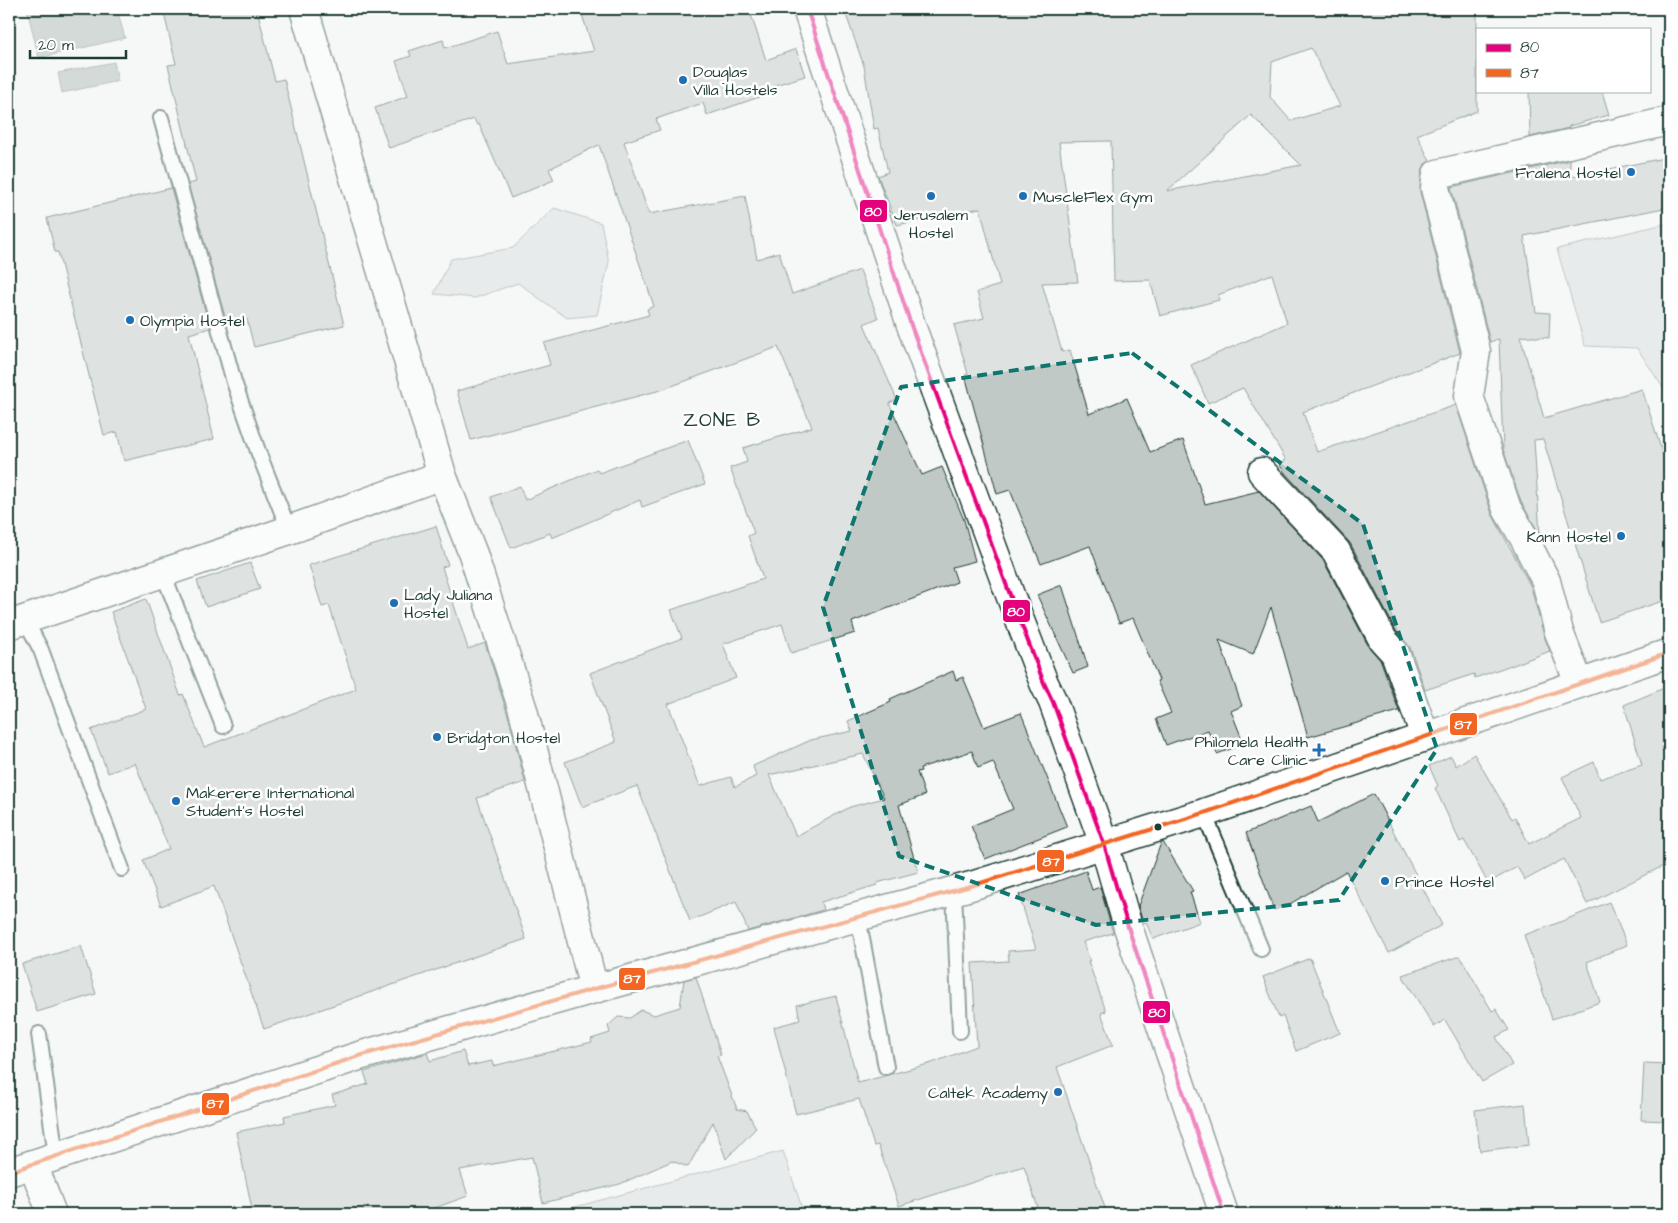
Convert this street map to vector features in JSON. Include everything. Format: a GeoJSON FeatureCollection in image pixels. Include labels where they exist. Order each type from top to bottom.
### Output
{"type":"FeatureCollection","features":[{"type":"Feature","properties":{"kind":"street"},"geometry":{"type":"LineString","coordinates":[[304,9],[442,476],[473,554],[523,710],[594,989]]}},
{"type":"Feature","properties":{"kind":"street"},"geometry":{"type":"LineString","coordinates":[[807,9],[912,328],[1013,602],[1044,684],[1053,702],[1104,844],[1128,927],[1224,1214]]}},
{"type":"Feature","properties":{"kind":"street"},"geometry":{"type":"LineString","coordinates":[[1579,683],[1559,632],[1546,581],[1508,510],[1469,396],[1476,352],[1435,188],[1437,174],[1669,121]]}},
{"type":"Feature","properties":{"kind":"street"},"geometry":{"type":"LineString","coordinates":[[1262,472],[1336,551],[1383,640],[1395,653],[1425,736]]}},
{"type":"Feature","properties":{"kind":"street"},"geometry":{"type":"LineString","coordinates":[[17,622],[290,530],[442,476]]}},
{"type":"Feature","properties":{"kind":"street"},"geometry":{"type":"LineString","coordinates":[[52,1214],[33,1164],[359,1056],[594,989],[954,891],[1204,813],[1669,653]]}},
{"type":"Feature","properties":{"kind":"lane"},"geometry":{"type":"LineString","coordinates":[[161,118],[234,382],[262,462],[290,530]]}},
{"type":"Feature","properties":{"kind":"lane"},"geometry":{"type":"LineString","coordinates":[[162,573],[222,726]]}},
{"type":"Feature","properties":{"kind":"lane"},"geometry":{"type":"LineString","coordinates":[[17,622],[42,650],[122,869]]}},
{"type":"Feature","properties":{"kind":"lane"},"geometry":{"type":"LineString","coordinates":[[1204,813],[1261,949]]}},
{"type":"Feature","properties":{"kind":"lane"},"geometry":{"type":"LineString","coordinates":[[954,891],[960,1031]]}},
{"type":"Feature","properties":{"kind":"lane"},"geometry":{"type":"LineString","coordinates":[[858,917],[886,1067]]}},
{"type":"Feature","properties":{"kind":"lane"},"geometry":{"type":"LineString","coordinates":[[33,1164],[39,1034]]}},
{"type":"Feature","properties":{"kind":"highlighted area"},"geometry":{"type":"Polygon","coordinates":[[[1132,353],[1363,524],[1437,749],[1339,900],[1096,925],[899,856],[823,607],[901,387],[1132,353]]]}},
{"type":"Feature","properties":{"kind":"shaded area"},"geometry":{"type":"Polygon","coordinates":[[[27,9],[117,9],[125,38],[39,58],[27,9]]]}},
{"type":"Feature","properties":{"kind":"shaded area"},"geometry":{"type":"Polygon","coordinates":[[[114,62],[118,81],[62,93],[58,73],[114,62]]]}},
{"type":"Feature","properties":{"kind":"shaded area"},"geometry":{"type":"Polygon","coordinates":[[[554,208],[601,223],[609,262],[597,315],[567,318],[518,283],[475,298],[434,294],[451,259],[513,248],[554,208]]]}},
{"type":"Feature","properties":{"kind":"shaded area"},"geometry":{"type":"Polygon","coordinates":[[[1669,223],[1669,397],[1637,348],[1585,346],[1557,249],[1669,223]]]}},
{"type":"Feature","properties":{"kind":"shaded area"},"geometry":{"type":"Polygon","coordinates":[[[783,1151],[804,1214],[549,1214],[783,1151]]]}},
{"type":"Feature","properties":{"kind":"building","name":"Olympia Hostel"},"geometry":{"type":"Polygon","coordinates":[[[163,9],[257,9],[275,81],[284,79],[344,325],[254,347],[247,319],[227,324],[188,184],[196,182],[168,65],[176,64],[163,9]]]}},
{"type":"Feature","properties":{"kind":"building"},"geometry":{"type":"Polygon","coordinates":[[[580,9],[749,9],[766,60],[796,49],[805,76],[775,85],[777,91],[707,115],[703,103],[656,119],[660,130],[624,142],[649,214],[745,196],[757,259],[779,252],[792,294],[860,270],[878,318],[864,324],[897,400],[889,403],[922,475],[942,467],[964,520],[975,561],[952,567],[957,582],[852,622],[855,633],[791,653],[782,624],[723,644],[736,678],[668,704],[700,786],[731,777],[735,787],[756,776],[753,766],[811,740],[852,731],[848,721],[891,702],[890,699],[953,671],[956,680],[963,677],[984,727],[1021,713],[1067,827],[985,859],[971,826],[1013,809],[993,762],[978,768],[972,751],[920,768],[921,771],[917,772],[925,795],[899,805],[918,872],[877,883],[877,885],[821,902],[823,910],[748,931],[736,902],[690,921],[637,786],[582,807],[565,762],[616,742],[590,673],[682,638],[671,610],[763,579],[748,536],[754,533],[730,468],[747,462],[743,448],[812,427],[778,347],[661,390],[471,440],[457,391],[550,365],[544,343],[649,315],[647,309],[654,306],[599,145],[549,169],[554,180],[511,198],[479,124],[477,125],[474,119],[389,148],[375,108],[408,96],[396,61],[411,56],[409,51],[443,40],[445,48],[497,31],[508,64],[594,51],[580,9]],[[863,754],[769,775],[796,836],[850,807],[884,798],[863,754]]]}},
{"type":"Feature","properties":{"kind":"building"},"geometry":{"type":"Polygon","coordinates":[[[844,9],[1477,9],[1477,111],[1417,135],[1430,161],[1425,164],[1422,171],[1420,192],[1460,353],[1303,412],[1317,452],[1456,405],[1492,514],[1531,587],[1550,651],[1475,678],[1474,674],[1425,690],[1410,647],[1396,631],[1350,543],[1285,473],[1279,464],[1286,460],[1243,388],[1208,403],[1191,365],[1287,323],[1272,274],[1218,295],[1219,300],[1160,316],[1150,280],[1114,281],[1111,141],[1059,142],[1078,282],[1042,283],[1062,352],[1070,350],[1089,414],[1127,398],[1150,452],[1183,440],[1205,504],[1259,491],[1323,560],[1369,647],[1381,661],[1399,711],[1308,737],[1271,607],[1253,654],[1219,640],[1242,706],[1231,711],[1244,744],[1217,754],[1208,730],[1166,745],[1156,719],[1171,713],[1157,681],[1159,680],[1133,618],[1119,623],[1090,546],[1041,564],[1010,490],[997,494],[965,375],[968,374],[954,325],[984,318],[977,292],[1000,285],[980,208],[897,225],[878,176],[888,172],[878,128],[874,129],[864,66],[844,9]],[[1311,48],[1272,62],[1270,97],[1291,121],[1340,106],[1311,48]],[[1251,115],[1167,191],[1301,165],[1251,115]]]}},
{"type":"Feature","properties":{"kind":"building"},"geometry":{"type":"Polygon","coordinates":[[[1529,92],[1602,92],[1609,115],[1569,126],[1569,128],[1530,137],[1529,92]]]}},
{"type":"Feature","properties":{"kind":"building"},"geometry":{"type":"Polygon","coordinates":[[[1669,157],[1669,207],[1524,236],[1536,312],[1550,313],[1549,338],[1520,336],[1544,418],[1642,389],[1669,474],[1669,599],[1599,622],[1543,439],[1534,440],[1540,535],[1521,502],[1503,449],[1499,339],[1490,342],[1451,187],[1570,160],[1570,177],[1669,157]]]}},
{"type":"Feature","properties":{"kind":"building","name":"Olympia Hostel"},"geometry":{"type":"Polygon","coordinates":[[[171,188],[210,328],[189,334],[214,439],[124,461],[117,432],[104,435],[58,252],[55,252],[47,218],[171,188]]]}},
{"type":"Feature","properties":{"kind":"building"},"geometry":{"type":"Polygon","coordinates":[[[688,440],[705,484],[642,507],[640,500],[552,538],[550,533],[511,548],[491,497],[520,486],[525,500],[597,469],[599,473],[688,440]]]}},
{"type":"Feature","properties":{"kind":"building"},"geometry":{"type":"Polygon","coordinates":[[[436,526],[448,565],[442,567],[468,649],[485,643],[510,722],[525,782],[477,798],[526,939],[264,1029],[214,886],[161,906],[143,860],[169,849],[135,763],[108,773],[91,730],[146,709],[111,612],[146,599],[180,695],[183,694],[204,747],[356,689],[329,605],[322,607],[309,565],[436,526]]]}},
{"type":"Feature","properties":{"kind":"building"},"geometry":{"type":"Polygon","coordinates":[[[250,563],[260,589],[206,607],[197,581],[250,563]]]}},
{"type":"Feature","properties":{"kind":"building"},"geometry":{"type":"Polygon","coordinates":[[[1062,585],[1088,667],[1073,673],[1037,595],[1062,585]]]}},
{"type":"Feature","properties":{"kind":"building"},"geometry":{"type":"Polygon","coordinates":[[[1669,686],[1669,863],[1587,904],[1564,859],[1525,880],[1517,867],[1488,883],[1464,840],[1460,842],[1435,788],[1438,786],[1429,766],[1451,756],[1456,766],[1474,754],[1512,819],[1515,817],[1529,844],[1581,818],[1562,777],[1594,762],[1600,779],[1642,765],[1624,705],[1669,686]]]}},
{"type":"Feature","properties":{"kind":"building"},"geometry":{"type":"Polygon","coordinates":[[[1374,794],[1442,925],[1389,953],[1346,871],[1288,905],[1274,910],[1246,833],[1311,806],[1318,822],[1374,794]]]}},
{"type":"Feature","properties":{"kind":"building"},"geometry":{"type":"Polygon","coordinates":[[[1163,842],[1193,891],[1190,892],[1200,922],[1153,939],[1146,922],[1143,923],[1138,906],[1163,842]]]}},
{"type":"Feature","properties":{"kind":"building"},"geometry":{"type":"Polygon","coordinates":[[[1086,871],[1092,890],[1100,887],[1113,933],[1083,942],[1106,1011],[1101,1013],[1113,1045],[1057,1067],[1107,1214],[1040,1214],[1024,1166],[899,1206],[878,1145],[874,1146],[859,1099],[796,1114],[774,1027],[800,1020],[797,1005],[836,996],[858,1083],[932,1063],[977,1046],[972,963],[1009,961],[1008,951],[1036,949],[1019,895],[1086,871]]]}},
{"type":"Feature","properties":{"kind":"building"},"geometry":{"type":"Polygon","coordinates":[[[1609,902],[1627,945],[1587,962],[1600,1002],[1552,1019],[1524,935],[1609,902]]]}},
{"type":"Feature","properties":{"kind":"building"},"geometry":{"type":"Polygon","coordinates":[[[81,946],[96,994],[37,1012],[22,964],[81,946]]]}},
{"type":"Feature","properties":{"kind":"building"},"geometry":{"type":"Polygon","coordinates":[[[1460,956],[1492,1011],[1496,1009],[1509,1030],[1496,1037],[1512,1065],[1482,1082],[1445,1020],[1434,1027],[1402,975],[1460,956]]]}},
{"type":"Feature","properties":{"kind":"building"},"geometry":{"type":"Polygon","coordinates":[[[1310,958],[1340,1033],[1296,1051],[1283,1016],[1279,1018],[1263,977],[1310,958]]]}},
{"type":"Feature","properties":{"kind":"building"},"geometry":{"type":"Polygon","coordinates":[[[696,977],[721,1055],[717,1056],[737,1109],[747,1111],[756,1128],[726,1159],[713,1122],[688,1167],[672,1161],[620,1184],[543,1203],[532,1157],[460,1170],[468,1196],[429,1210],[431,1214],[253,1214],[236,1132],[285,1122],[284,1116],[335,1105],[332,1095],[368,1084],[364,1072],[427,1053],[430,1061],[463,1051],[468,1066],[492,1061],[493,1066],[592,1042],[591,1039],[610,1033],[608,1026],[618,1017],[630,1018],[641,1010],[654,1015],[680,1007],[684,980],[696,977]]]}},
{"type":"Feature","properties":{"kind":"building"},"geometry":{"type":"Polygon","coordinates":[[[1644,1063],[1669,1064],[1669,1121],[1641,1120],[1644,1063]]]}},
{"type":"Feature","properties":{"kind":"building"},"geometry":{"type":"Polygon","coordinates":[[[1525,1104],[1529,1145],[1480,1151],[1475,1110],[1525,1104]]]}},
{"type":"Feature","properties":{"kind":"transit line","name":"80"},"geometry":{"type":"LineString","coordinates":[[807,9],[912,328],[1009,592],[1053,702],[1104,844],[1128,927],[1224,1214]]}},
{"type":"Feature","properties":{"kind":"transit line","name":"87"},"geometry":{"type":"LineString","coordinates":[[9,1172],[359,1056],[594,989],[971,886],[1204,813],[1669,653]]}},
{"type":"Feature","properties":{"kind":"place","name":"Douglas Villa Hostels"},"geometry":{"type":"Point","coordinates":[683,80]}},
{"type":"Feature","properties":{"kind":"place","name":"Fralena Hostel"},"geometry":{"type":"Point","coordinates":[1631,172]}},
{"type":"Feature","properties":{"kind":"place","name":"Jerusalem Hostel"},"geometry":{"type":"Point","coordinates":[931,196]}},
{"type":"Feature","properties":{"kind":"place","name":"MuscleFlex Gym"},"geometry":{"type":"Point","coordinates":[1023,196]}},
{"type":"Feature","properties":{"kind":"place","name":"Olympia Hostel"},"geometry":{"type":"Point","coordinates":[130,320]}},
{"type":"Feature","properties":{"kind":"place","name":"Kann Hostel"},"geometry":{"type":"Point","coordinates":[1621,536]}},
{"type":"Feature","properties":{"kind":"place","name":"Lady Juliana Hostel"},"geometry":{"type":"Point","coordinates":[394,603]}},
{"type":"Feature","properties":{"kind":"place","name":"Bridgton Hostel"},"geometry":{"type":"Point","coordinates":[437,737]}},
{"type":"Feature","properties":{"kind":"place","name":"Philomela Health Care Clinic"},"geometry":{"type":"Point","coordinates":[1319,750]}},
{"type":"Feature","properties":{"kind":"place","name":"Makerere International Student's Hostel"},"geometry":{"type":"Point","coordinates":[176,801]}},
{"type":"Feature","properties":{"kind":"place","name":"Prince Hostel"},"geometry":{"type":"Point","coordinates":[1385,881]}},
{"type":"Feature","properties":{"kind":"place","name":"Caltek Academy"},"geometry":{"type":"Point","coordinates":[1058,1092]}},
{"type":"Feature","properties":{"kind":"district","name":"ZONE B"},"geometry":{"type":"Point","coordinates":[722,419]}}]}
